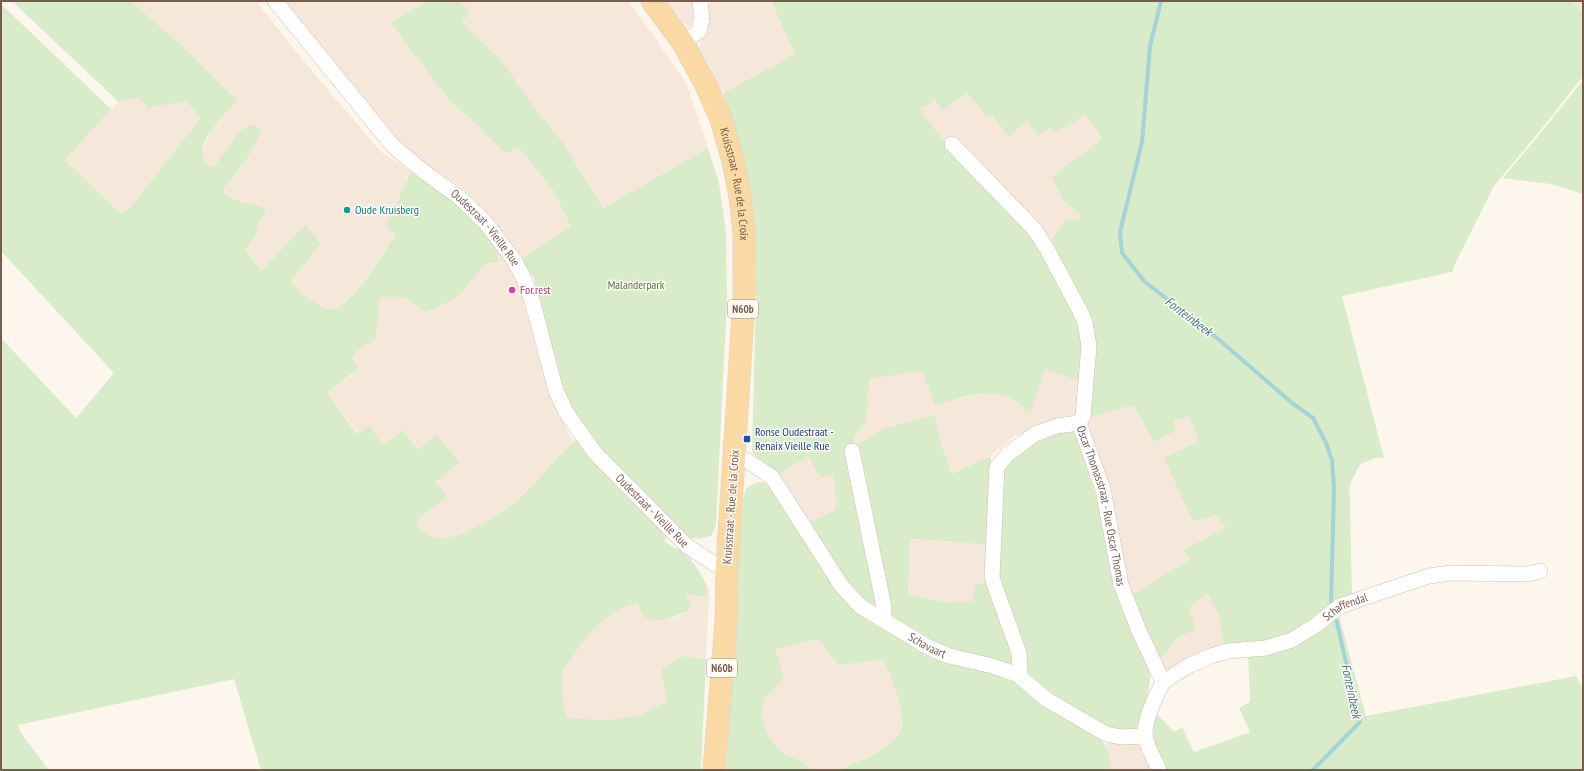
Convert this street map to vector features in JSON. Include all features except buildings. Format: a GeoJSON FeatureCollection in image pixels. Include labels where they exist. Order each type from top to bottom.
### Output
{"type":"FeatureCollection","features":[{"type":"Feature","properties":{"kind":"main road","name":"Kruisstraat - Rue de la Croix"},"geometry":{"type":"LineString","coordinates":[[652,1],[684,43],[705,82],[721,119],[733,161],[741,202],[744,232],[744,300],[727,566],[726,624],[714,770]]}},
{"type":"Feature","properties":{"kind":"street","name":"Oudestraat - Vieille Rue"},"geometry":{"type":"LineString","coordinates":[[275,1],[393,146],[423,171],[459,197],[486,223],[514,260],[523,277],[532,300],[556,391],[566,412],[586,442],[687,546],[715,564],[727,566]]}},
{"type":"Feature","properties":{"kind":"street"},"geometry":{"type":"LineString","coordinates":[[684,43],[699,32],[702,18],[700,1]]}},
{"type":"Feature","properties":{"kind":"street","name":"Oscar Thomasstraat - Rue Oscar Thomas"},"geometry":{"type":"LineString","coordinates":[[952,144],[1035,230],[1085,323],[1088,358],[1083,416],[1079,423],[1103,489],[1121,585],[1139,631],[1162,682]]}},
{"type":"Feature","properties":{"kind":"street"},"geometry":{"type":"LineString","coordinates":[[1018,675],[1020,668],[1019,653],[992,578],[997,467],[1008,454],[1035,434],[1057,426],[1079,423]]}},
{"type":"Feature","properties":{"kind":"street"},"geometry":{"type":"LineString","coordinates":[[852,451],[884,607],[884,613],[881,619]]}},
{"type":"Feature","properties":{"kind":"street","name":"Schavaart"},"geometry":{"type":"LineString","coordinates":[[735,457],[746,460],[772,477],[841,586],[860,606],[928,647],[949,656],[993,666],[1018,675],[1046,699],[1106,734],[1121,737],[1145,736]]}},
{"type":"Feature","properties":{"kind":"street","name":"Schaffendal"},"geometry":{"type":"LineString","coordinates":[[1162,682],[1190,665],[1211,656],[1228,651],[1266,648],[1292,640],[1316,625],[1340,606],[1429,576],[1451,573],[1528,574],[1540,571]]}},
{"type":"Feature","properties":{"kind":"street"},"geometry":{"type":"LineString","coordinates":[[1158,770],[1145,736],[1153,704],[1162,682]]}},
{"type":"Feature","properties":{"kind":"shaded area"},"geometry":{"type":"Polygon","coordinates":[[[131,1],[256,1],[301,58],[381,152],[411,171],[407,178],[396,234],[355,294],[337,308],[324,308],[314,303],[296,288],[291,281],[321,243],[305,225],[261,271],[246,248],[255,236],[261,206],[241,202],[224,194],[224,188],[244,164],[228,149],[216,164],[209,167],[205,163],[202,154],[210,131],[238,101],[194,57],[131,1]]]}},
{"type":"Feature","properties":{"kind":"shaded area"},"geometry":{"type":"Polygon","coordinates":[[[281,1],[428,1],[390,24],[452,102],[479,126],[519,148],[554,191],[572,227],[521,259],[495,224],[463,188],[402,148],[281,1]]]}},
{"type":"Feature","properties":{"kind":"shaded area"},"geometry":{"type":"Polygon","coordinates":[[[459,1],[628,1],[687,85],[708,148],[603,208],[563,143],[531,103],[500,58],[462,22],[470,13],[459,1]]]}},
{"type":"Feature","properties":{"kind":"shaded area"},"geometry":{"type":"Polygon","coordinates":[[[666,1],[692,1],[694,20],[690,26],[683,23],[666,1]]]}},
{"type":"Feature","properties":{"kind":"shaded area"},"geometry":{"type":"Polygon","coordinates":[[[714,1],[771,1],[795,54],[723,93],[710,66],[699,48],[704,31],[705,6],[714,1]]]}},
{"type":"Feature","properties":{"kind":"shaded area"},"geometry":{"type":"Polygon","coordinates":[[[1572,1],[1583,1],[1583,14],[1572,1]]]}},
{"type":"Feature","properties":{"kind":"shaded area"},"geometry":{"type":"Polygon","coordinates":[[[967,93],[987,117],[992,113],[1027,120],[1051,126],[1055,132],[1070,125],[1085,114],[1102,140],[1064,201],[1081,215],[1080,218],[1061,223],[1060,229],[1049,245],[948,145],[933,129],[920,109],[935,100],[942,111],[967,93]]]}},
{"type":"Feature","properties":{"kind":"shaded area"},"geometry":{"type":"Polygon","coordinates":[[[139,97],[148,108],[186,101],[201,118],[129,209],[121,214],[65,160],[119,102],[139,97]]]}},
{"type":"Feature","properties":{"kind":"shaded area"},"geometry":{"type":"Polygon","coordinates":[[[499,250],[519,285],[549,394],[573,442],[505,511],[487,522],[456,536],[449,538],[436,538],[426,534],[418,526],[418,519],[448,496],[435,482],[460,463],[418,450],[382,445],[358,434],[327,393],[359,369],[352,359],[353,356],[357,350],[376,340],[380,296],[394,296],[411,300],[453,300],[465,289],[485,264],[492,264],[499,250]]]}},
{"type":"Feature","properties":{"kind":"shaded area"},"geometry":{"type":"Polygon","coordinates":[[[1044,369],[1083,383],[1080,414],[1029,430],[1013,437],[991,456],[952,474],[940,441],[935,415],[885,428],[854,446],[854,436],[866,423],[868,379],[922,371],[935,404],[985,393],[996,393],[1011,398],[1029,413],[1044,369]]]}},
{"type":"Feature","properties":{"kind":"shaded area"},"geometry":{"type":"Polygon","coordinates":[[[1133,405],[1143,425],[1174,421],[1189,416],[1199,441],[1164,459],[1204,519],[1216,513],[1226,527],[1183,550],[1191,559],[1129,596],[1086,430],[1088,418],[1133,405]]]}},
{"type":"Feature","properties":{"kind":"shaded area"},"geometry":{"type":"Polygon","coordinates":[[[808,455],[833,473],[837,503],[832,512],[805,524],[775,477],[808,455]]]}},
{"type":"Feature","properties":{"kind":"shaded area"},"geometry":{"type":"Polygon","coordinates":[[[910,537],[990,545],[990,583],[973,601],[943,602],[908,594],[910,537]]]}},
{"type":"Feature","properties":{"kind":"shaded area"},"geometry":{"type":"Polygon","coordinates":[[[709,591],[706,659],[681,656],[662,668],[661,674],[667,701],[639,716],[605,720],[567,718],[562,698],[562,672],[590,632],[614,612],[637,602],[672,619],[690,611],[691,606],[686,593],[696,596],[705,596],[709,591]]]}},
{"type":"Feature","properties":{"kind":"shaded area"},"geometry":{"type":"Polygon","coordinates":[[[1207,593],[1219,616],[1225,649],[1163,677],[1155,661],[1167,654],[1172,643],[1176,639],[1196,629],[1189,608],[1207,593]]]}},
{"type":"Feature","properties":{"kind":"shaded area"},"geometry":{"type":"Polygon","coordinates":[[[818,639],[838,665],[884,660],[896,690],[902,716],[901,729],[892,743],[861,761],[838,770],[814,770],[802,761],[785,755],[769,738],[761,714],[765,697],[783,679],[774,649],[818,639]]]}},
{"type":"Feature","properties":{"kind":"shaded area"},"geometry":{"type":"Polygon","coordinates":[[[1116,740],[1138,742],[1146,748],[1152,770],[1111,770],[1106,744],[1116,740]]]}},
{"type":"Feature","properties":{"kind":"green space","name":"Malanderpark"},"geometry":{"type":"Polygon","coordinates":[[[13,1],[131,1],[194,57],[238,101],[210,132],[202,150],[203,159],[209,167],[216,164],[239,131],[251,125],[257,126],[261,130],[245,161],[224,188],[224,194],[241,202],[261,206],[266,212],[258,224],[255,236],[246,249],[261,271],[305,225],[321,243],[291,281],[314,303],[329,309],[336,308],[344,304],[352,296],[377,263],[396,234],[386,227],[411,171],[420,173],[482,227],[499,250],[498,262],[485,264],[465,289],[453,300],[425,312],[405,298],[380,297],[376,340],[362,348],[352,359],[359,368],[327,393],[357,434],[370,426],[382,445],[403,430],[418,450],[436,435],[460,463],[435,482],[448,496],[418,519],[418,526],[432,536],[439,538],[453,537],[494,518],[504,511],[525,493],[582,434],[564,393],[545,330],[534,278],[521,259],[571,227],[554,191],[519,148],[505,153],[479,126],[451,102],[390,23],[428,1],[459,1],[470,13],[462,22],[500,58],[531,103],[563,143],[603,208],[708,148],[719,183],[726,231],[727,299],[716,524],[712,535],[700,539],[690,538],[670,528],[664,541],[676,549],[682,550],[697,568],[709,591],[705,596],[696,596],[686,593],[691,606],[689,611],[667,619],[657,620],[644,617],[637,602],[614,612],[590,632],[562,672],[562,698],[567,718],[605,720],[639,716],[667,701],[661,674],[662,668],[681,656],[706,659],[701,770],[261,770],[234,679],[18,725],[21,733],[49,770],[1,770],[1,338],[76,418],[114,373],[1,251],[1,4],[111,109],[65,160],[121,214],[129,209],[201,118],[186,101],[148,108],[139,97],[119,102],[13,1]]]}},
{"type":"Feature","properties":{"kind":"green space"},"geometry":{"type":"Polygon","coordinates":[[[771,1],[1572,1],[1583,14],[1583,76],[1494,186],[1452,272],[1342,296],[1384,458],[1375,458],[1360,464],[1350,484],[1349,497],[1352,598],[1343,601],[1290,637],[1271,644],[1248,648],[1225,649],[1219,616],[1207,593],[1189,608],[1196,629],[1176,639],[1172,643],[1167,654],[1154,661],[1129,596],[1191,559],[1183,550],[1226,527],[1216,514],[1204,519],[1192,520],[1164,458],[1199,441],[1189,416],[1174,421],[1175,431],[1154,442],[1133,405],[1088,418],[1092,351],[1089,330],[1076,296],[1052,254],[1049,245],[1063,221],[1080,218],[1081,215],[1064,201],[1052,177],[1102,139],[1085,114],[1070,125],[1055,132],[1051,127],[1039,135],[1027,120],[1009,137],[992,114],[987,117],[967,93],[942,111],[935,100],[920,109],[934,129],[1029,230],[1039,243],[1071,300],[1084,329],[1086,345],[1083,383],[1045,369],[1030,414],[1013,399],[992,394],[972,395],[935,405],[922,371],[869,379],[866,423],[854,436],[854,446],[885,428],[935,415],[940,441],[952,474],[991,456],[990,545],[910,538],[908,594],[943,602],[973,601],[975,585],[990,583],[989,590],[991,598],[1002,598],[994,573],[999,475],[1003,463],[1016,449],[1045,432],[1064,428],[1071,430],[1074,433],[1080,443],[1101,513],[1116,586],[1125,614],[1150,674],[1146,703],[1142,717],[1136,729],[1120,732],[1094,723],[1097,738],[1104,743],[1106,747],[1111,770],[838,770],[874,754],[891,743],[901,729],[902,713],[897,694],[884,660],[838,665],[818,639],[775,649],[784,679],[765,697],[761,714],[769,738],[785,755],[802,761],[814,770],[726,770],[742,507],[745,491],[754,483],[766,483],[798,527],[832,512],[837,503],[833,474],[821,478],[808,456],[775,477],[752,452],[756,291],[753,204],[739,141],[723,93],[795,54],[771,1]]]}},
{"type":"Feature","properties":{"kind":"green space"},"geometry":{"type":"Polygon","coordinates":[[[1583,80],[1583,194],[1551,184],[1503,178],[1549,123],[1583,80]]]}},
{"type":"Feature","properties":{"kind":"green space"},"geometry":{"type":"Polygon","coordinates":[[[1338,612],[1366,716],[1576,676],[1583,688],[1583,770],[1162,770],[1153,748],[1151,735],[1154,711],[1174,732],[1182,727],[1194,752],[1250,732],[1239,708],[1250,702],[1248,652],[1338,612]]]}},
{"type":"Feature","properties":{"kind":"waterway","name":"Fonteinbeek"},"geometry":{"type":"LineString","coordinates":[[1161,1],[1150,46],[1142,142],[1120,232],[1122,253],[1145,282],[1210,332],[1292,403],[1313,418],[1326,443],[1332,460],[1334,488],[1331,604]]}},
{"type":"Feature","properties":{"kind":"waterway","name":"Fonteinbeek"},"geometry":{"type":"LineString","coordinates":[[1313,770],[1360,722],[1336,619]]}},
{"type":"Feature","properties":{"kind":"place","name":"Oude Kruisberg"},"geometry":{"type":"Point","coordinates":[347,210]}},
{"type":"Feature","properties":{"kind":"place","name":"For.rest"},"geometry":{"type":"Point","coordinates":[512,290]}},
{"type":"Feature","properties":{"kind":"place","name":"Ronse Oudestraat - Renaix Vieille Rue"},"geometry":{"type":"Point","coordinates":[747,439]}}]}
